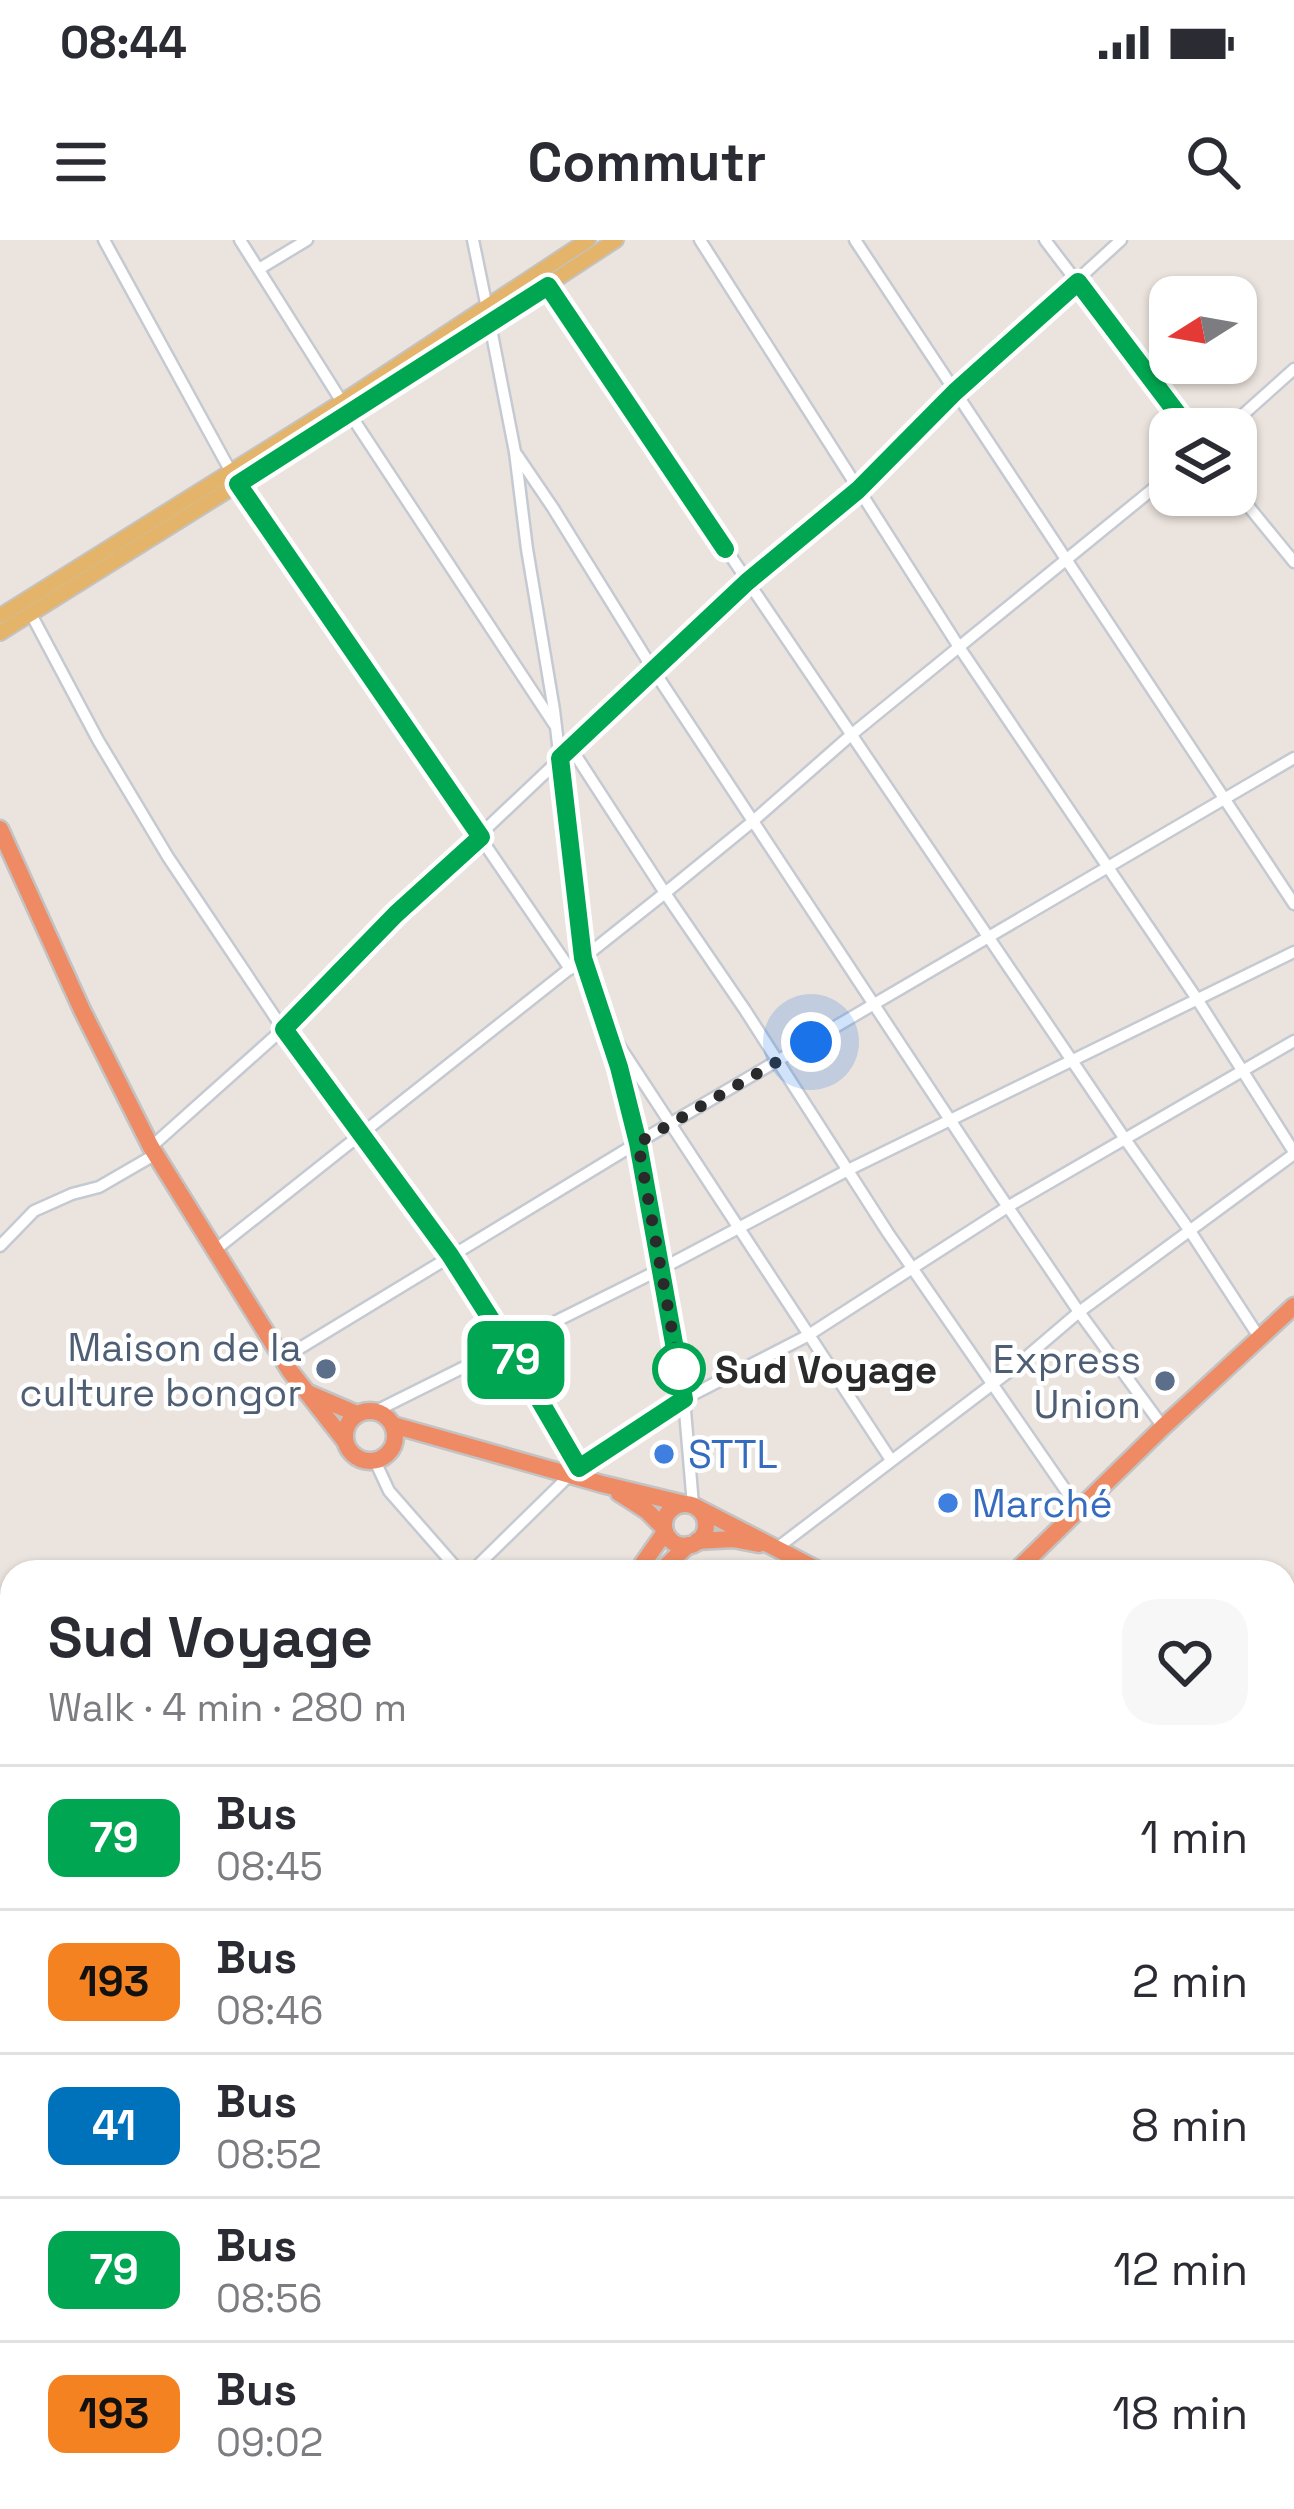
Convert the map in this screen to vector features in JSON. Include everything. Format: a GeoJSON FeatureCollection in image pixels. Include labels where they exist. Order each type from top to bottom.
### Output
{"type":"FeatureCollection","features":[{"type":"Feature","properties":{"kind":"highway"},"geometry":{"type":"LineString","coordinates":[[0,830],[82,1010],[154,1150],[304,1391],[359,1459],[443,1438]]}},
{"type":"Feature","properties":{"kind":"highway"},"geometry":{"type":"LineString","coordinates":[[1028,1560],[1294,1306]]}},
{"type":"Feature","properties":{"kind":"highway"},"geometry":{"type":"LineString","coordinates":[[304,1391],[383,1414],[393,1425],[575,1471],[647,1511],[677,1544],[733,1539],[777,1548]]}},
{"type":"Feature","properties":{"kind":"highway"},"geometry":{"type":"LineString","coordinates":[[345,1441],[346,1426],[367,1412]]}},
{"type":"Feature","properties":{"kind":"highway"},"geometry":{"type":"LineString","coordinates":[[381,1457],[394,1441],[393,1425]]}},
{"type":"Feature","properties":{"kind":"highway"},"geometry":{"type":"LineString","coordinates":[[602,1484],[692,1506],[800,1560]]}},
{"type":"Feature","properties":{"kind":"highway"},"geometry":{"type":"LineString","coordinates":[[646,1560],[665,1530],[669,1511],[692,1506]]}},
{"type":"Feature","properties":{"kind":"highway"},"geometry":{"type":"LineString","coordinates":[[674,1560],[705,1528],[704,1517],[692,1506]]}},
{"type":"Feature","properties":{"kind":"main road"},"geometry":{"type":"LineString","coordinates":[[0,633],[489,316],[588,240]]}},
{"type":"Feature","properties":{"kind":"main road"},"geometry":{"type":"LineString","coordinates":[[489,316],[548,286],[611,242]]}},
{"type":"Feature","properties":{"kind":"main road"},"geometry":{"type":"LineString","coordinates":[[0,616],[235,478]]}},
{"type":"Feature","properties":{"kind":"street"},"geometry":{"type":"LineString","coordinates":[[241,240],[556,727]]}},
{"type":"Feature","properties":{"kind":"street"},"geometry":{"type":"LineString","coordinates":[[259,269],[307,240]]}},
{"type":"Feature","properties":{"kind":"street"},"geometry":{"type":"LineString","coordinates":[[473,240],[515,452],[556,727],[583,958],[638,1143],[684,1399],[692,1506]]}},
{"type":"Feature","properties":{"kind":"street"},"geometry":{"type":"LineString","coordinates":[[700,240],[958,647],[1197,1000],[1294,1153],[1079,1312],[777,1548]]}},
{"type":"Feature","properties":{"kind":"street"},"geometry":{"type":"LineString","coordinates":[[855,240],[1294,904]]}},
{"type":"Feature","properties":{"kind":"street"},"geometry":{"type":"LineString","coordinates":[[1045,240],[1173,408]]}},
{"type":"Feature","properties":{"kind":"street"},"geometry":{"type":"LineString","coordinates":[[0,1246],[34,1211],[99,1187],[154,1150],[747,582],[858,490],[955,392],[1121,240]]}},
{"type":"Feature","properties":{"kind":"street"},"geometry":{"type":"LineString","coordinates":[[109,242],[235,478],[571,970]]}},
{"type":"Feature","properties":{"kind":"street"},"geometry":{"type":"LineString","coordinates":[[548,286],[1259,1337]]}},
{"type":"Feature","properties":{"kind":"street"},"geometry":{"type":"LineString","coordinates":[[1250,408],[1294,369]]}},
{"type":"Feature","properties":{"kind":"street"},"geometry":{"type":"LineString","coordinates":[[515,452],[752,822],[1079,1312],[1162,1427]]}},
{"type":"Feature","properties":{"kind":"street"},"geometry":{"type":"LineString","coordinates":[[215,1250],[571,970],[1149,493]]}},
{"type":"Feature","properties":{"kind":"street"},"geometry":{"type":"LineString","coordinates":[[1256,516],[1294,562]]}},
{"type":"Feature","properties":{"kind":"street"},"geometry":{"type":"LineString","coordinates":[[31,614],[134,804],[284,1029],[450,1255],[508,1346],[575,1471]]}},
{"type":"Feature","properties":{"kind":"street"},"geometry":{"type":"LineString","coordinates":[[571,748],[911,1267],[1080,1511]]}},
{"type":"Feature","properties":{"kind":"street"},"geometry":{"type":"LineString","coordinates":[[282,1359],[988,935],[1294,758]]}},
{"type":"Feature","properties":{"kind":"street"},"geometry":{"type":"LineString","coordinates":[[367,1412],[1294,952]]}},
{"type":"Feature","properties":{"kind":"street"},"geometry":{"type":"LineString","coordinates":[[605,1025],[891,1460]]}},
{"type":"Feature","properties":{"kind":"street"},"geometry":{"type":"LineString","coordinates":[[483,1560],[575,1471],[684,1399],[807,1336],[1009,1206],[1294,1041]]}},
{"type":"Feature","properties":{"kind":"street"},"geometry":{"type":"LineString","coordinates":[[381,1457],[388,1491],[449,1560]]}},
{"type":"Feature","properties":{"kind":"bus line","name":"79"},"geometry":{"type":"LineString","coordinates":[[725,549],[548,286],[238,484],[481,837],[396,914],[284,1029],[450,1255],[579,1468],[684,1399],[638,1143],[583,958],[560,758],[747,582],[858,490],[955,392],[1078,282],[1173,408]]}},
{"type":"Feature","properties":{"kind":"place","name":"Maison de la culture bongor"},"geometry":{"type":"Point","coordinates":[326,1369]}},
{"type":"Feature","properties":{"kind":"place","name":"Sud Voyage"},"geometry":{"type":"Point","coordinates":[679,1369]}},
{"type":"Feature","properties":{"kind":"place","name":"Express Union"},"geometry":{"type":"Point","coordinates":[1165,1381]}},
{"type":"Feature","properties":{"kind":"place","name":"STTL"},"geometry":{"type":"Point","coordinates":[664,1454]}},
{"type":"Feature","properties":{"kind":"place","name":"Marché"},"geometry":{"type":"Point","coordinates":[948,1503]}},
{"type":"Feature","properties":{"kind":"route"},"geometry":{"type":"LineString","coordinates":[[679,1369],[638,1143],[811,1042]]}}]}
